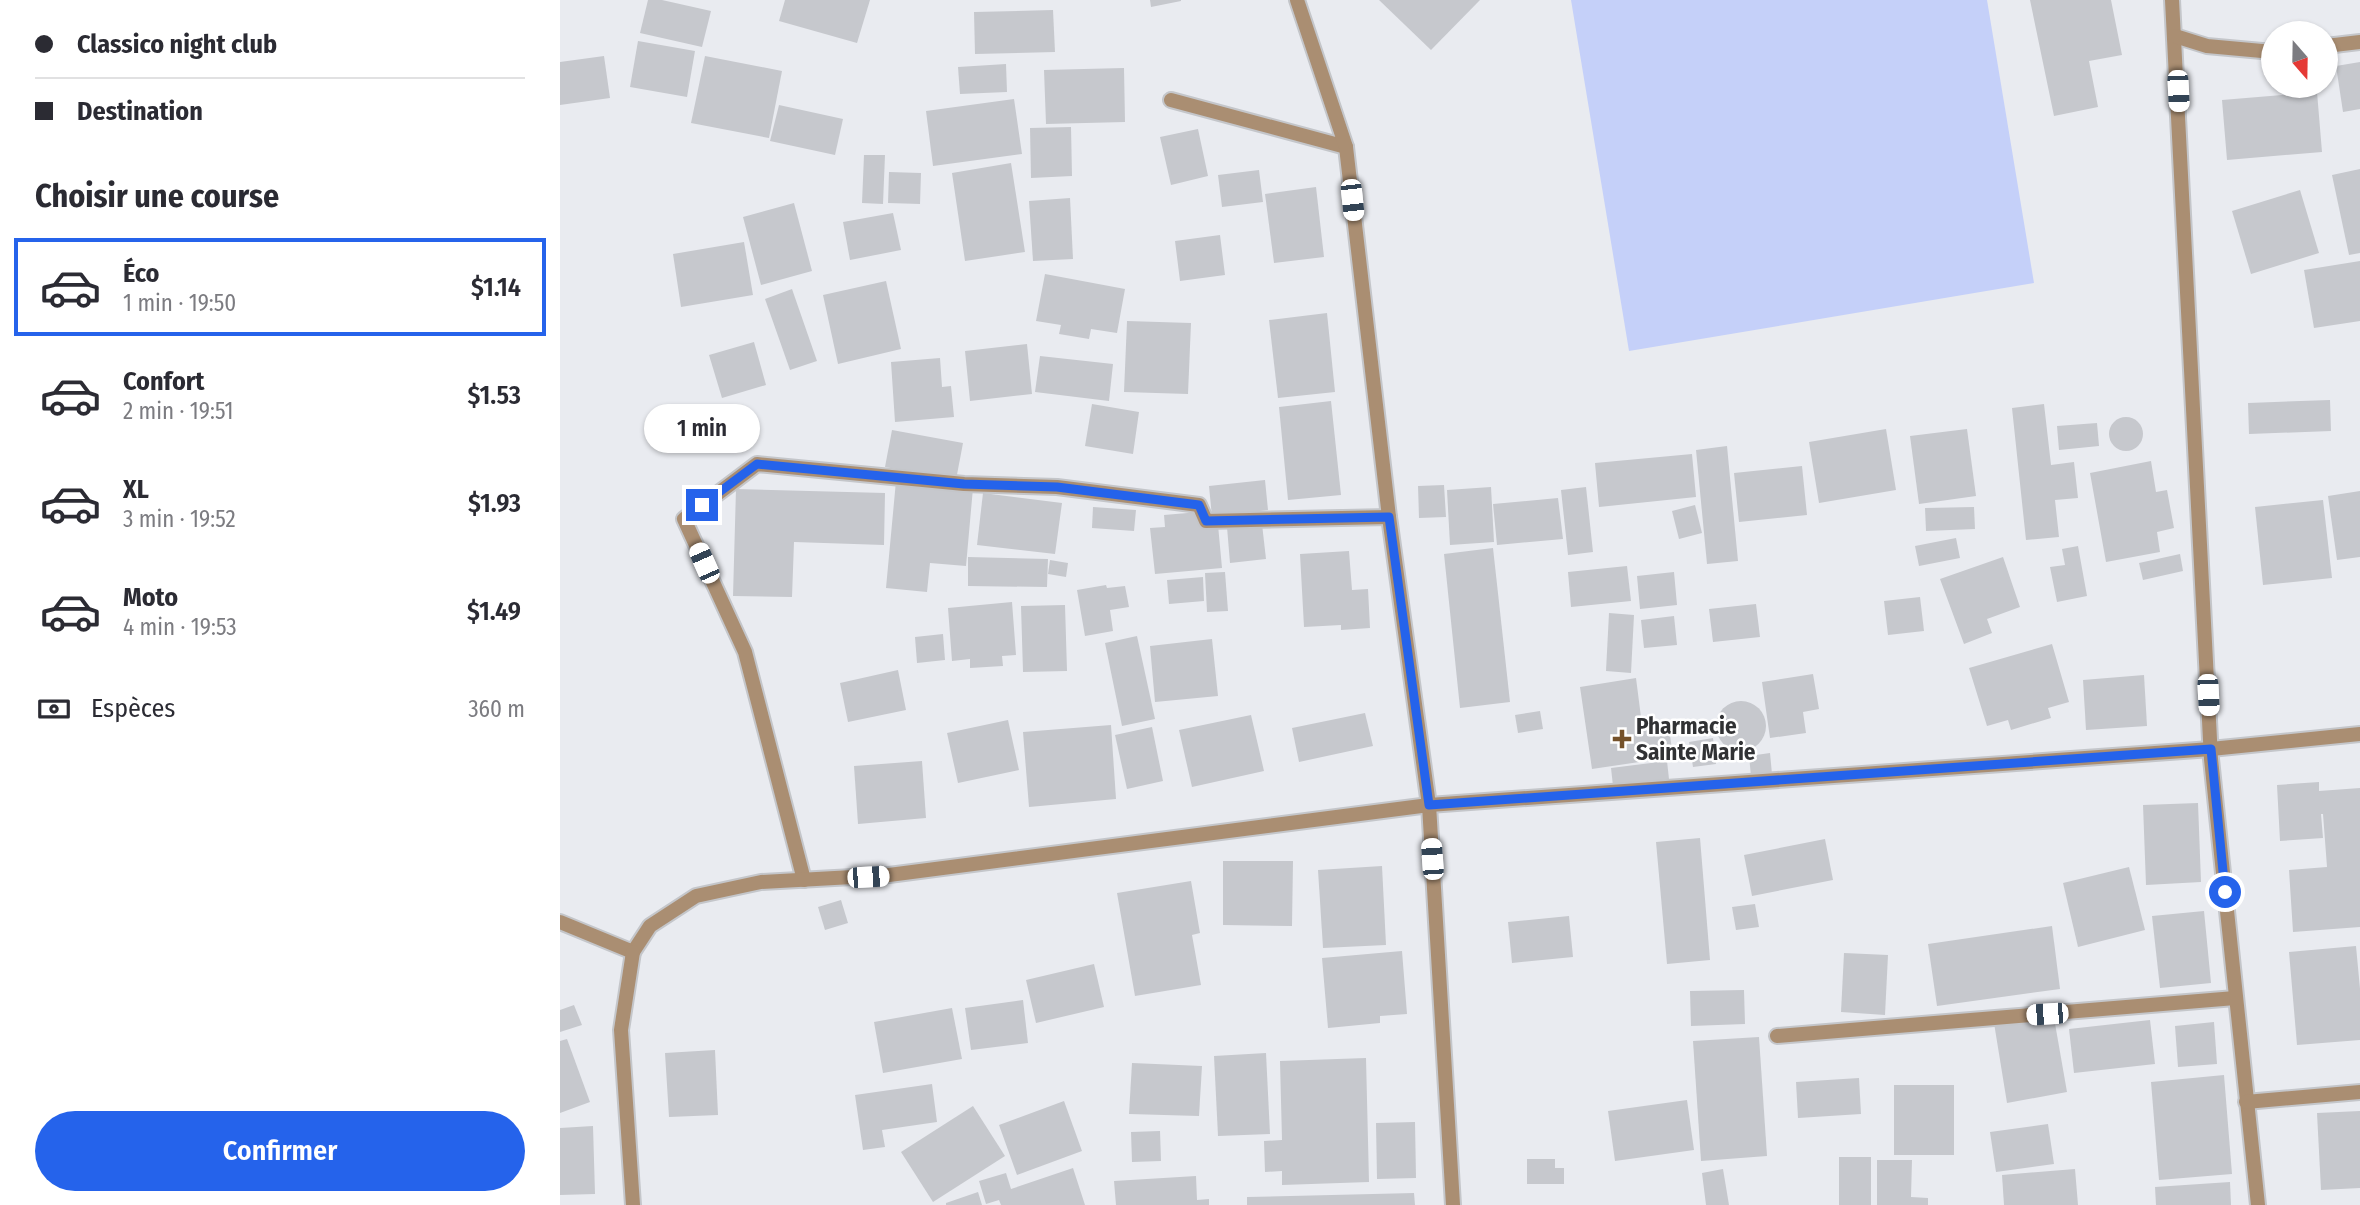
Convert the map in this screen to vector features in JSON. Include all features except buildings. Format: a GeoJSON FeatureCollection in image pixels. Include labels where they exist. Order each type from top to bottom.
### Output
{"type":"FeatureCollection","features":[{"type":"Feature","properties":{"kind":"street"},"geometry":{"type":"LineString","coordinates":[[1297,0],[1346,147],[1389,517],[1429,805],[1453,1205]]}},
{"type":"Feature","properties":{"kind":"street"},"geometry":{"type":"LineString","coordinates":[[2172,0],[2211,749],[2258,1205]]}},
{"type":"Feature","properties":{"kind":"street"},"geometry":{"type":"LineString","coordinates":[[2175,36],[2207,46],[2261,51]]}},
{"type":"Feature","properties":{"kind":"street"},"geometry":{"type":"LineString","coordinates":[[2338,45],[2360,42]]}},
{"type":"Feature","properties":{"kind":"street"},"geometry":{"type":"LineString","coordinates":[[1171,100],[1346,147]]}},
{"type":"Feature","properties":{"kind":"street"},"geometry":{"type":"LineString","coordinates":[[804,880],[745,652],[684,519],[757,464],[964,484],[1057,487],[1199,505],[1206,521],[1389,517]]}},
{"type":"Feature","properties":{"kind":"street"},"geometry":{"type":"LineString","coordinates":[[633,1205],[621,1030],[633,952],[650,926],[696,896],[761,882],[889,875],[1429,805],[2211,749],[2360,734]]}},
{"type":"Feature","properties":{"kind":"street"},"geometry":{"type":"LineString","coordinates":[[560,922],[633,952]]}},
{"type":"Feature","properties":{"kind":"street"},"geometry":{"type":"LineString","coordinates":[[1777,1036],[2235,998]]}},
{"type":"Feature","properties":{"kind":"street"},"geometry":{"type":"LineString","coordinates":[[2246,1102],[2360,1092]]}},
{"type":"Feature","properties":{"kind":"shaded area"},"geometry":{"type":"Polygon","coordinates":[[[1571,0],[1987,0],[2034,283],[1629,351],[1571,0]]]}},
{"type":"Feature","properties":{"kind":"place","name":"Pharmacie Sainte Marie"},"geometry":{"type":"Point","coordinates":[1622,739]}},
{"type":"Feature","properties":{"kind":"route"},"geometry":{"type":"LineString","coordinates":[[702,505],[757,464],[964,484],[1057,487],[1199,505],[1206,521],[1389,517],[1429,805],[2211,749],[2225,892]]}}]}
